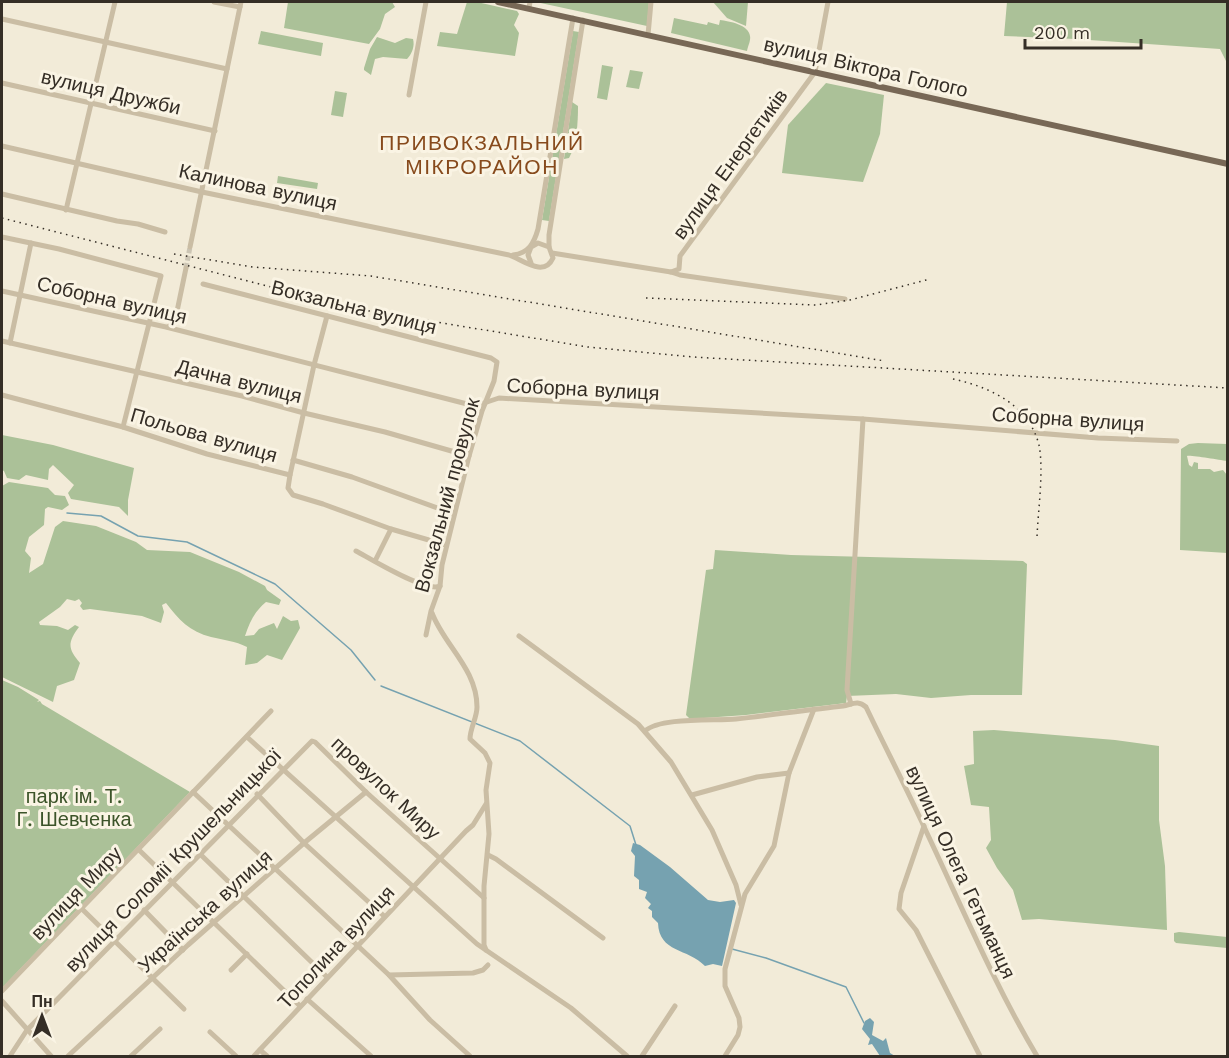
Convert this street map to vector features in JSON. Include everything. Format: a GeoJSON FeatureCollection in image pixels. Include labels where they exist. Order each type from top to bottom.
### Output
{"type":"FeatureCollection","features":[{"type":"Feature","properties":{"kind":"main road","name":"вулиця Віктора Голого"},"geometry":{"type":"LineString","coordinates":[[498,2],[530,5],[573,18],[1227,164]]}},
{"type":"Feature","properties":{"kind":"street"},"geometry":{"type":"LineString","coordinates":[[66,210],[115,2]]}},
{"type":"Feature","properties":{"kind":"street"},"geometry":{"type":"LineString","coordinates":[[190,248],[241,4],[214,2]]}},
{"type":"Feature","properties":{"kind":"street"},"geometry":{"type":"LineString","coordinates":[[409,95],[426,2]]}},
{"type":"Feature","properties":{"kind":"street"},"geometry":{"type":"LineString","coordinates":[[648,35],[651,2]]}},
{"type":"Feature","properties":{"kind":"street","name":"вулиця Енергетиків"},"geometry":{"type":"LineString","coordinates":[[671,272],[679,269],[680,256],[815,72],[828,2]]}},
{"type":"Feature","properties":{"kind":"street"},"geometry":{"type":"LineString","coordinates":[[573,18],[540,221],[528,255],[532,265],[540,268],[551,262],[549,235],[583,20]]}},
{"type":"Feature","properties":{"kind":"street"},"geometry":{"type":"LineString","coordinates":[[2,19],[227,69]]}},
{"type":"Feature","properties":{"kind":"street","name":"вулиця Дружби"},"geometry":{"type":"LineString","coordinates":[[2,83],[215,131]]}},
{"type":"Feature","properties":{"kind":"street","name":"Калинова вулиця"},"geometry":{"type":"LineString","coordinates":[[2,146],[202,192],[509,255],[532,265]]}},
{"type":"Feature","properties":{"kind":"street"},"geometry":{"type":"LineString","coordinates":[[2,194],[165,232]]}},
{"type":"Feature","properties":{"kind":"street"},"geometry":{"type":"LineString","coordinates":[[2,237],[162,276],[123,427]]}},
{"type":"Feature","properties":{"kind":"street"},"geometry":{"type":"LineString","coordinates":[[10,343],[31,243]]}},
{"type":"Feature","properties":{"kind":"street"},"geometry":{"type":"LineString","coordinates":[[509,255],[521,253],[538,243],[549,247]]}},
{"type":"Feature","properties":{"kind":"street"},"geometry":{"type":"LineString","coordinates":[[552,253],[680,275],[845,298]]}},
{"type":"Feature","properties":{"kind":"street"},"geometry":{"type":"LineString","coordinates":[[180,330],[176,327],[175,321],[186,268]]}},
{"type":"Feature","properties":{"kind":"street","name":"Вокзальна вулиця"},"geometry":{"type":"LineString","coordinates":[[203,284],[491,358],[497,362]]}},
{"type":"Feature","properties":{"kind":"street","name":"Соборна вулиця"},"geometry":{"type":"LineString","coordinates":[[2,291],[180,330],[475,406],[499,399],[863,419],[1098,438],[1177,441]]}},
{"type":"Feature","properties":{"kind":"street"},"geometry":{"type":"LineString","coordinates":[[290,475],[327,316]]}},
{"type":"Feature","properties":{"kind":"street"},"geometry":{"type":"LineString","coordinates":[[166,327],[171,326],[175,321]]}},
{"type":"Feature","properties":{"kind":"street","name":"Дачна вулиця"},"geometry":{"type":"LineString","coordinates":[[2,341],[242,396],[469,456]]}},
{"type":"Feature","properties":{"kind":"street","name":"Вокзальний провулок"},"geometry":{"type":"LineString","coordinates":[[426,635],[440,586],[447,545],[469,456],[482,411],[494,381],[497,362]]}},
{"type":"Feature","properties":{"kind":"street","name":"Польова вулиця"},"geometry":{"type":"LineString","coordinates":[[2,395],[290,475],[288,488],[291,494],[391,529],[447,545]]}},
{"type":"Feature","properties":{"kind":"street"},"geometry":{"type":"LineString","coordinates":[[645,731],[650,726],[662,724],[735,719],[854,703],[847,690],[863,419]]}},
{"type":"Feature","properties":{"kind":"street"},"geometry":{"type":"LineString","coordinates":[[293,460],[352,477],[454,514]]}},
{"type":"Feature","properties":{"kind":"street"},"geometry":{"type":"LineString","coordinates":[[375,561],[391,529]]}},
{"type":"Feature","properties":{"kind":"street"},"geometry":{"type":"LineString","coordinates":[[356,551],[400,575],[429,587],[440,586]]}},
{"type":"Feature","properties":{"kind":"street"},"geometry":{"type":"LineString","coordinates":[[431,611],[438,626],[462,662],[474,690],[477,708],[470,739],[489,757],[487,803],[489,834],[484,898],[486,952]]}},
{"type":"Feature","properties":{"kind":"street"},"geometry":{"type":"LineString","coordinates":[[519,636],[645,731],[679,772],[721,848],[736,885],[741,905]]}},
{"type":"Feature","properties":{"kind":"street","name":"вулиця Олега Гетьманця"},"geometry":{"type":"LineString","coordinates":[[854,703],[866,707],[924,826],[996,984],[1037,1056]]}},
{"type":"Feature","properties":{"kind":"street"},"geometry":{"type":"LineString","coordinates":[[724,1056],[738,1035],[740,1027],[739,1018],[726,991],[724,975],[741,905],[745,894],[774,846],[789,773],[814,709]]}},
{"type":"Feature","properties":{"kind":"street","name":"вулиця Миру"},"geometry":{"type":"LineString","coordinates":[[2,991],[271,711]]}},
{"type":"Feature","properties":{"kind":"street"},"geometry":{"type":"LineString","coordinates":[[247,737],[486,952],[572,1008],[627,1056]]}},
{"type":"Feature","properties":{"kind":"street","name":"провулок Миру"},"geometry":{"type":"LineString","coordinates":[[312,741],[484,898]]}},
{"type":"Feature","properties":{"kind":"street","name":"вулиця Соломії Крушельницької"},"geometry":{"type":"LineString","coordinates":[[10,1056],[27,1030],[227,824],[312,741]]}},
{"type":"Feature","properties":{"kind":"street"},"geometry":{"type":"LineString","coordinates":[[692,795],[757,777],[789,773]]}},
{"type":"Feature","properties":{"kind":"street"},"geometry":{"type":"LineString","coordinates":[[193,792],[389,975],[430,1020],[470,1056]]}},
{"type":"Feature","properties":{"kind":"street","name":"Українська вулиця"},"geometry":{"type":"LineString","coordinates":[[68,1056],[183,950],[304,843],[366,792]]}},
{"type":"Feature","properties":{"kind":"street"},"geometry":{"type":"LineString","coordinates":[[257,794],[304,843],[384,916]]}},
{"type":"Feature","properties":{"kind":"street","name":"провулок Миру"},"geometry":{"type":"LineString","coordinates":[[440,858],[473,825],[487,803]]}},
{"type":"Feature","properties":{"kind":"street"},"geometry":{"type":"LineString","coordinates":[[924,826],[901,892],[899,909],[916,930],[980,1056]]}},
{"type":"Feature","properties":{"kind":"street"},"geometry":{"type":"LineString","coordinates":[[138,849],[300,1006]]}},
{"type":"Feature","properties":{"kind":"street"},"geometry":{"type":"LineString","coordinates":[[199,853],[327,977]]}},
{"type":"Feature","properties":{"kind":"street"},"geometry":{"type":"LineString","coordinates":[[488,855],[603,938]]}},
{"type":"Feature","properties":{"kind":"street","name":"Тополина вулиця"},"geometry":{"type":"LineString","coordinates":[[254,1056],[440,858]]}},
{"type":"Feature","properties":{"kind":"street"},"geometry":{"type":"LineString","coordinates":[[81,908],[184,1009]]}},
{"type":"Feature","properties":{"kind":"street"},"geometry":{"type":"LineString","coordinates":[[144,910],[183,950]]}},
{"type":"Feature","properties":{"kind":"street"},"geometry":{"type":"LineString","coordinates":[[231,970],[247,954]]}},
{"type":"Feature","properties":{"kind":"street"},"geometry":{"type":"LineString","coordinates":[[389,975],[473,973],[483,970],[488,965]]}},
{"type":"Feature","properties":{"kind":"street"},"geometry":{"type":"LineString","coordinates":[[307,999],[371,1056]]}},
{"type":"Feature","properties":{"kind":"street"},"geometry":{"type":"LineString","coordinates":[[2,1001],[51,1056]]}},
{"type":"Feature","properties":{"kind":"street"},"geometry":{"type":"LineString","coordinates":[[642,1056],[675,1006]]}},
{"type":"Feature","properties":{"kind":"street"},"geometry":{"type":"LineString","coordinates":[[131,1056],[160,1029]]}},
{"type":"Feature","properties":{"kind":"street"},"geometry":{"type":"LineString","coordinates":[[210,1032],[236,1056]]}},
{"type":"Feature","properties":{"kind":"street"},"geometry":{"type":"LineString","coordinates":[[260,1050],[267,1056]]}},
{"type":"Feature","properties":{"kind":"green space"},"geometry":{"type":"Polygon","coordinates":[[[288,2],[392,2],[395,7],[385,14],[380,29],[369,44],[284,28],[288,2]]]}},
{"type":"Feature","properties":{"kind":"green space"},"geometry":{"type":"Polygon","coordinates":[[[467,2],[517,11],[519,14],[514,25],[519,33],[515,56],[437,46],[440,32],[457,34],[467,2]]]}},
{"type":"Feature","properties":{"kind":"green space"},"geometry":{"type":"Polygon","coordinates":[[[536,2],[649,2],[647,26],[536,2]]]}},
{"type":"Feature","properties":{"kind":"green space"},"geometry":{"type":"Polygon","coordinates":[[[713,2],[748,2],[746,26],[727,18],[713,2]]]}},
{"type":"Feature","properties":{"kind":"green space"},"geometry":{"type":"Polygon","coordinates":[[[1007,2],[1227,2],[1227,63],[1220,49],[1004,36],[1007,2]]]}},
{"type":"Feature","properties":{"kind":"green space"},"geometry":{"type":"Polygon","coordinates":[[[674,18],[707,25],[708,22],[719,25],[720,20],[738,24],[749,32],[747,51],[671,33],[674,18]]]}},
{"type":"Feature","properties":{"kind":"green space"},"geometry":{"type":"Polygon","coordinates":[[[261,31],[323,43],[321,56],[258,44],[261,31]]]}},
{"type":"Feature","properties":{"kind":"green space"},"geometry":{"type":"Polygon","coordinates":[[[573,31],[579,32],[549,221],[542,220],[573,31]]]}},
{"type":"Feature","properties":{"kind":"green space"},"geometry":{"type":"Polygon","coordinates":[[[377,37],[395,43],[406,38],[413,39],[413,47],[407,59],[383,57],[375,59],[371,75],[364,68],[370,49],[377,37]]]}},
{"type":"Feature","properties":{"kind":"green space"},"geometry":{"type":"Polygon","coordinates":[[[602,65],[613,67],[607,100],[597,98],[602,65]]]}},
{"type":"Feature","properties":{"kind":"green space"},"geometry":{"type":"Polygon","coordinates":[[[630,70],[643,72],[639,89],[626,87],[630,70]]]}},
{"type":"Feature","properties":{"kind":"green space"},"geometry":{"type":"Polygon","coordinates":[[[826,83],[884,95],[880,134],[863,182],[782,173],[788,125],[826,83]]]}},
{"type":"Feature","properties":{"kind":"green space"},"geometry":{"type":"Polygon","coordinates":[[[335,91],[347,93],[343,117],[331,115],[335,91]]]}},
{"type":"Feature","properties":{"kind":"green space"},"geometry":{"type":"Polygon","coordinates":[[[572,102],[578,106],[576,133],[572,152],[569,158],[564,159],[572,102]]]}},
{"type":"Feature","properties":{"kind":"green space"},"geometry":{"type":"Polygon","coordinates":[[[278,176],[318,183],[317,189],[277,183],[278,176]]]}},
{"type":"Feature","properties":{"kind":"green space"},"geometry":{"type":"Polygon","coordinates":[[[2,435],[53,445],[134,468],[128,500],[128,516],[119,507],[71,499],[68,493],[74,485],[53,465],[49,469],[48,480],[26,475],[19,480],[7,478],[2,470],[2,435]]]}},
{"type":"Feature","properties":{"kind":"green space"},"geometry":{"type":"Polygon","coordinates":[[[1189,444],[1227,444],[1227,461],[1187,456],[1189,465],[1192,467],[1194,462],[1198,463],[1198,469],[1210,469],[1214,472],[1223,470],[1227,475],[1227,553],[1180,550],[1181,449],[1189,444]]]}},
{"type":"Feature","properties":{"kind":"green space"},"geometry":{"type":"Polygon","coordinates":[[[9,482],[48,488],[55,495],[65,496],[69,505],[62,510],[48,507],[45,509],[44,525],[29,537],[25,551],[31,558],[29,573],[43,564],[55,527],[63,521],[96,526],[136,542],[147,550],[190,552],[239,572],[265,586],[281,600],[279,605],[266,602],[258,610],[245,636],[254,635],[259,629],[274,623],[277,629],[283,616],[291,621],[298,620],[300,628],[282,660],[267,655],[257,663],[245,665],[247,647],[197,632],[180,619],[166,603],[162,605],[164,612],[161,623],[142,616],[83,610],[79,599],[75,601],[67,599],[39,622],[40,625],[57,626],[68,630],[75,625],[79,627],[72,637],[70,646],[80,663],[74,680],[57,686],[53,702],[2,677],[2,486],[9,482]]]}},
{"type":"Feature","properties":{"kind":"green space"},"geometry":{"type":"Polygon","coordinates":[[[715,550],[791,555],[1023,561],[1027,564],[1022,695],[931,698],[896,694],[847,696],[846,703],[690,719],[686,715],[706,570],[713,569],[715,550]]]}},
{"type":"Feature","properties":{"kind":"green space","name":"парк ім. Т. Г. Шевченка"},"geometry":{"type":"Polygon","coordinates":[[[2,680],[18,687],[39,700],[37,702],[40,701],[190,792],[2,988],[2,680]]]}},
{"type":"Feature","properties":{"kind":"green space"},"geometry":{"type":"Polygon","coordinates":[[[994,730],[1159,746],[1159,820],[1165,866],[1167,930],[1039,919],[1022,920],[1013,890],[986,848],[991,840],[989,807],[971,805],[964,766],[974,764],[973,731],[994,730]]]}},
{"type":"Feature","properties":{"kind":"green space"},"geometry":{"type":"Polygon","coordinates":[[[1174,933],[1227,937],[1227,948],[1176,943],[1174,933]]]}},
{"type":"Feature","properties":{"kind":"water"},"geometry":{"type":"Polygon","coordinates":[[[633,843],[640,845],[670,867],[708,900],[720,902],[734,900],[736,903],[722,966],[713,964],[705,966],[663,940],[658,923],[648,908],[651,904],[645,898],[647,892],[639,889],[639,880],[634,876],[635,856],[631,851],[633,843]]]}},
{"type":"Feature","properties":{"kind":"water"},"geometry":{"type":"Polygon","coordinates":[[[870,1018],[874,1022],[872,1035],[883,1041],[886,1038],[890,1053],[895,1056],[880,1056],[872,1044],[868,1045],[870,1039],[862,1029],[865,1021],[870,1018]]]}},
{"type":"Feature","properties":{"kind":"waterway"},"geometry":{"type":"LineString","coordinates":[[67,513],[101,516],[138,536],[187,542],[275,584],[351,650],[375,680]]}},
{"type":"Feature","properties":{"kind":"waterway"},"geometry":{"type":"LineString","coordinates":[[381,686],[520,741],[630,826],[636,845]]}},
{"type":"Feature","properties":{"kind":"waterway"},"geometry":{"type":"LineString","coordinates":[[732,949],[766,958],[846,987],[864,1023]]}},
{"type":"Feature","properties":{"kind":"tunnel"},"geometry":{"type":"LineString","coordinates":[[186,268],[190,247]]}},
{"type":"Feature","properties":{"kind":"railway"},"geometry":{"type":"LineString","coordinates":[[2,218],[357,309],[588,347],[693,357],[1228,388]]}},
{"type":"Feature","properties":{"kind":"railway"},"geometry":{"type":"LineString","coordinates":[[174,254],[253,267],[371,276],[885,361]]}},
{"type":"Feature","properties":{"kind":"railway"},"geometry":{"type":"LineString","coordinates":[[646,298],[816,305],[850,300],[930,279]]}},
{"type":"Feature","properties":{"kind":"railway"},"geometry":{"type":"LineString","coordinates":[[953,379],[981,387],[1006,400],[1027,419],[1034,431],[1039,445],[1041,466],[1037,537]]}},
{"type":"Feature","properties":{"kind":"district","name":"ПРИВОКЗАЛЬНИЙ МІКРОРАЙОН"},"geometry":{"type":"Point","coordinates":[482,155]}}]}
